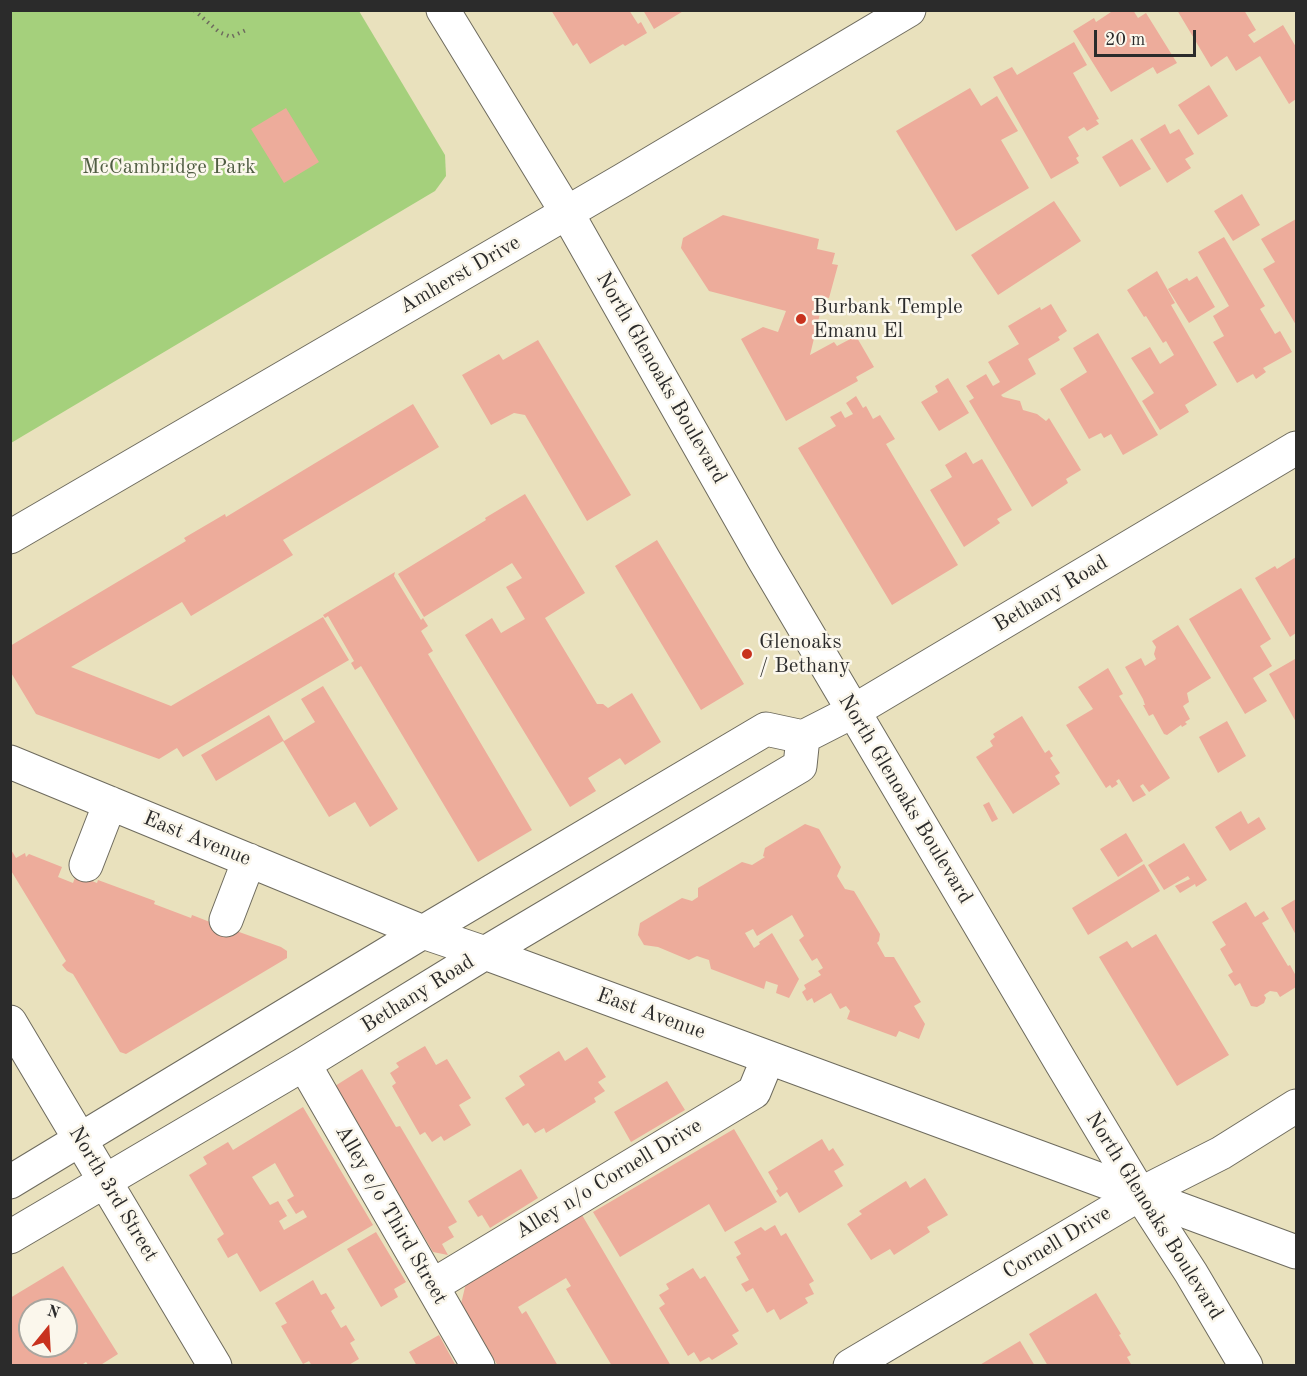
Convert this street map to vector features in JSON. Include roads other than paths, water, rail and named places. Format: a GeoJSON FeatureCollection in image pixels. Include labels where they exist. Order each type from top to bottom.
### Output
{"type":"FeatureCollection","features":[{"type":"Feature","properties":{"kind":"street","name":"North Glenoaks Boulevard"},"geometry":{"type":"LineString","coordinates":[[443,10],[567,213],[852,712],[1140,1194],[1246,1365]]}},
{"type":"Feature","properties":{"kind":"street","name":"Amherst Drive"},"geometry":{"type":"LineString","coordinates":[[10,537],[567,213],[909,10]]}},
{"type":"Feature","properties":{"kind":"street","name":"Bethany Road"},"geometry":{"type":"LineString","coordinates":[[10,1237],[800,766],[803,737],[852,712],[1296,448]]}},
{"type":"Feature","properties":{"kind":"street"},"geometry":{"type":"LineString","coordinates":[[10,1182],[82,1141],[423,932],[766,729],[803,737]]}},
{"type":"Feature","properties":{"kind":"street","name":"East Avenue"},"geometry":{"type":"LineString","coordinates":[[10,762],[423,932],[1296,1252]]}},
{"type":"Feature","properties":{"kind":"street"},"geometry":{"type":"LineString","coordinates":[[86,866],[110,803]]}},
{"type":"Feature","properties":{"kind":"street"},"geometry":{"type":"LineString","coordinates":[[226,920],[249,860]]}},
{"type":"Feature","properties":{"kind":"street","name":"North 3rd Street"},"geometry":{"type":"LineString","coordinates":[[10,1022],[215,1365]]}},
{"type":"Feature","properties":{"kind":"street","name":"Alley n/o Cornell Drive"},"geometry":{"type":"LineString","coordinates":[[432,1286],[754,1092],[768,1058]]}},
{"type":"Feature","properties":{"kind":"street","name":"Alley e/o Third Street"},"geometry":{"type":"LineString","coordinates":[[303,1064],[478,1365]]}},
{"type":"Feature","properties":{"kind":"street","name":"Cornell Drive"},"geometry":{"type":"LineString","coordinates":[[850,1365],[1140,1194],[1221,1153],[1296,1106]]}},
{"type":"Feature","properties":{"kind":"place","name":"Burbank Temple Emanu El"},"geometry":{"type":"Point","coordinates":[801,319]}},
{"type":"Feature","properties":{"kind":"place","name":"Glenoaks / Bethany"},"geometry":{"type":"Point","coordinates":[747,654]}},
{"type":"Feature","properties":{"kind":"park label","name":"McCambridge Park"},"geometry":{"type":"Point","coordinates":[169,167]}}]}
